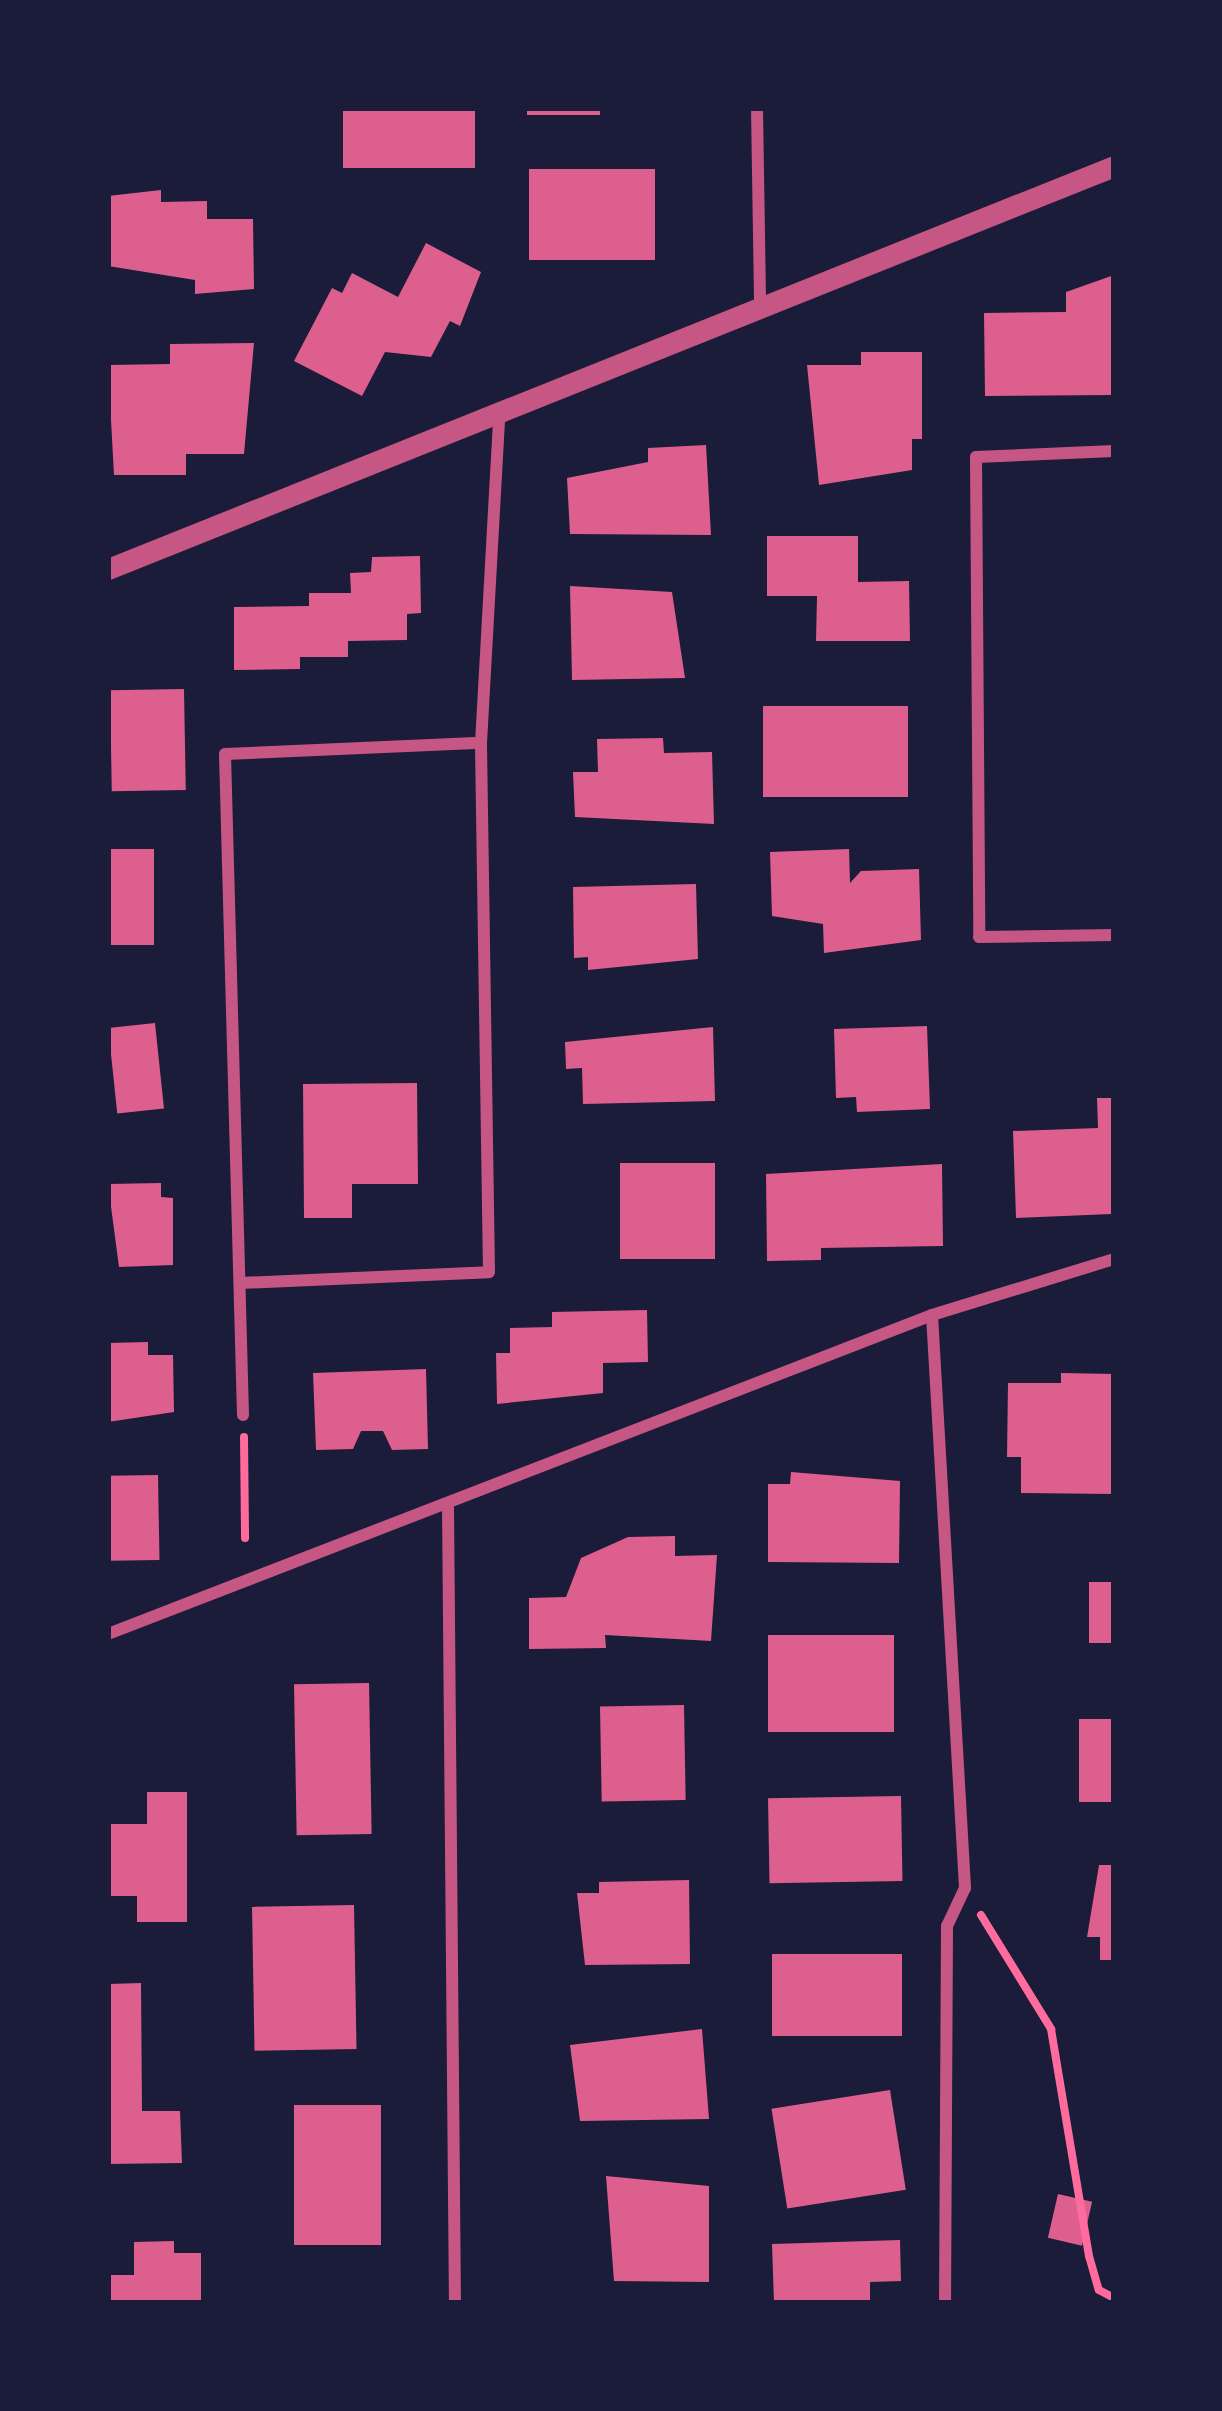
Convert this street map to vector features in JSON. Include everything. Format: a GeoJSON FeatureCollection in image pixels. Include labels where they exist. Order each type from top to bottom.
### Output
{"type":"FeatureCollection","features":[{"type":"Feature","properties":{"kind":"street"},"geometry":{"type":"LineString","coordinates":[[758,108],[760,299]]}},
{"type":"Feature","properties":{"kind":"street"},"geometry":{"type":"LineString","coordinates":[[108,568],[499,417],[760,299],[1114,166]]}},
{"type":"Feature","properties":{"kind":"street"},"geometry":{"type":"LineString","coordinates":[[240,1283],[489,1272],[482,743],[499,417]]}},
{"type":"Feature","properties":{"kind":"street"},"geometry":{"type":"LineString","coordinates":[[1114,451],[976,457],[979,937],[1114,935]]}},
{"type":"Feature","properties":{"kind":"street"},"geometry":{"type":"LineString","coordinates":[[243,1414],[225,754],[482,743]]}},
{"type":"Feature","properties":{"kind":"street"},"geometry":{"type":"LineString","coordinates":[[108,1634],[932,1315],[1114,1259]]}},
{"type":"Feature","properties":{"kind":"street"},"geometry":{"type":"LineString","coordinates":[[932,1315],[965,1888],[947,1926],[945,2303]]}},
{"type":"Feature","properties":{"kind":"street"},"geometry":{"type":"LineString","coordinates":[[448,1506],[455,2303]]}},
{"type":"Feature","properties":{"kind":"path"},"geometry":{"type":"LineString","coordinates":[[243,1414],[245,1538]]}},
{"type":"Feature","properties":{"kind":"path"},"geometry":{"type":"LineString","coordinates":[[965,1888],[1051,2029],[1088,2256],[1099,2290],[1114,2298]]}},
{"type":"Feature","properties":{"kind":"building"},"geometry":{"type":"Polygon","coordinates":[[[343,108],[475,108],[475,168],[343,168],[343,108]]]}},
{"type":"Feature","properties":{"kind":"building"},"geometry":{"type":"Polygon","coordinates":[[[527,108],[600,108],[600,115],[527,115],[527,108]]]}},
{"type":"Feature","properties":{"kind":"building"},"geometry":{"type":"Polygon","coordinates":[[[529,169],[655,169],[655,260],[529,260],[529,169]]]}},
{"type":"Feature","properties":{"kind":"building"},"geometry":{"type":"Polygon","coordinates":[[[161,190],[161,202],[207,201],[207,219],[253,219],[254,289],[195,294],[195,280],[108,266],[108,196],[161,190]]]}},
{"type":"Feature","properties":{"kind":"building"},"geometry":{"type":"Polygon","coordinates":[[[426,243],[481,272],[460,326],[450,321],[431,357],[385,352],[362,396],[294,361],[332,288],[342,293],[352,273],[398,297],[426,243]]]}},
{"type":"Feature","properties":{"kind":"building"},"geometry":{"type":"Polygon","coordinates":[[[1114,275],[1114,395],[985,396],[984,313],[1066,312],[1066,292],[1114,275]]]}},
{"type":"Feature","properties":{"kind":"building"},"geometry":{"type":"Polygon","coordinates":[[[254,343],[244,454],[186,454],[186,475],[114,475],[108,365],[170,364],[170,344],[254,343]]]}},
{"type":"Feature","properties":{"kind":"building"},"geometry":{"type":"Polygon","coordinates":[[[861,352],[922,352],[922,439],[912,439],[912,470],[819,485],[807,365],[861,365],[861,352]]]}},
{"type":"Feature","properties":{"kind":"building"},"geometry":{"type":"Polygon","coordinates":[[[706,445],[711,535],[570,534],[567,478],[648,462],[648,448],[706,445]]]}},
{"type":"Feature","properties":{"kind":"building"},"geometry":{"type":"Polygon","coordinates":[[[767,536],[858,536],[858,582],[909,581],[910,641],[816,641],[817,596],[767,596],[767,536]]]}},
{"type":"Feature","properties":{"kind":"building"},"geometry":{"type":"Polygon","coordinates":[[[420,556],[421,613],[407,614],[407,640],[348,641],[348,657],[300,657],[300,669],[234,670],[234,607],[309,606],[309,593],[351,593],[350,573],[371,572],[372,557],[420,556]]]}},
{"type":"Feature","properties":{"kind":"building"},"geometry":{"type":"Polygon","coordinates":[[[570,586],[672,592],[685,678],[572,680],[570,586]]]}},
{"type":"Feature","properties":{"kind":"building"},"geometry":{"type":"Polygon","coordinates":[[[184,689],[186,790],[112,791],[110,690],[184,689]]]}},
{"type":"Feature","properties":{"kind":"building"},"geometry":{"type":"Polygon","coordinates":[[[763,706],[908,706],[908,797],[763,797],[763,706]]]}},
{"type":"Feature","properties":{"kind":"building"},"geometry":{"type":"Polygon","coordinates":[[[663,738],[664,753],[712,752],[714,824],[575,817],[573,772],[598,772],[597,739],[663,738]]]}},
{"type":"Feature","properties":{"kind":"building"},"geometry":{"type":"Polygon","coordinates":[[[108,849],[154,849],[154,945],[108,945],[108,849]]]}},
{"type":"Feature","properties":{"kind":"building"},"geometry":{"type":"Polygon","coordinates":[[[849,849],[850,883],[861,871],[919,869],[921,940],[824,953],[823,924],[772,916],[770,852],[849,849]]]}},
{"type":"Feature","properties":{"kind":"building"},"geometry":{"type":"Polygon","coordinates":[[[696,884],[698,959],[588,970],[588,957],[574,958],[573,887],[696,884]]]}},
{"type":"Feature","properties":{"kind":"building"},"geometry":{"type":"Polygon","coordinates":[[[155,1023],[164,1109],[117,1113],[108,1028],[155,1023]]]}},
{"type":"Feature","properties":{"kind":"building"},"geometry":{"type":"Polygon","coordinates":[[[927,1026],[930,1109],[857,1112],[856,1097],[836,1098],[834,1029],[927,1026]]]}},
{"type":"Feature","properties":{"kind":"building"},"geometry":{"type":"Polygon","coordinates":[[[713,1027],[715,1101],[583,1104],[582,1068],[566,1069],[565,1042],[713,1027]]]}},
{"type":"Feature","properties":{"kind":"building"},"geometry":{"type":"Polygon","coordinates":[[[417,1083],[418,1184],[352,1184],[352,1218],[304,1218],[303,1084],[417,1083]]]}},
{"type":"Feature","properties":{"kind":"building"},"geometry":{"type":"Polygon","coordinates":[[[1097,1098],[1114,1098],[1111,1214],[1016,1218],[1013,1131],[1098,1128],[1097,1098]]]}},
{"type":"Feature","properties":{"kind":"building"},"geometry":{"type":"Polygon","coordinates":[[[620,1163],[715,1163],[715,1259],[620,1259],[620,1163]]]}},
{"type":"Feature","properties":{"kind":"building"},"geometry":{"type":"Polygon","coordinates":[[[942,1164],[943,1246],[821,1248],[821,1260],[767,1261],[766,1174],[942,1164]]]}},
{"type":"Feature","properties":{"kind":"building"},"geometry":{"type":"Polygon","coordinates":[[[161,1183],[161,1197],[173,1198],[173,1265],[119,1267],[108,1184],[161,1183]]]}},
{"type":"Feature","properties":{"kind":"building"},"geometry":{"type":"Polygon","coordinates":[[[647,1310],[648,1362],[603,1363],[603,1393],[497,1404],[496,1353],[510,1353],[510,1328],[552,1327],[552,1312],[647,1310]]]}},
{"type":"Feature","properties":{"kind":"building"},"geometry":{"type":"Polygon","coordinates":[[[148,1342],[148,1355],[173,1355],[174,1412],[108,1422],[108,1343],[148,1342]]]}},
{"type":"Feature","properties":{"kind":"building"},"geometry":{"type":"Polygon","coordinates":[[[426,1369],[428,1449],[392,1450],[383,1431],[361,1431],[353,1449],[316,1450],[313,1373],[426,1369]]]}},
{"type":"Feature","properties":{"kind":"building"},"geometry":{"type":"Polygon","coordinates":[[[1061,1373],[1114,1374],[1114,1494],[1021,1493],[1021,1457],[1007,1457],[1008,1383],[1061,1383],[1061,1373]]]}},
{"type":"Feature","properties":{"kind":"building"},"geometry":{"type":"Polygon","coordinates":[[[791,1472],[900,1481],[899,1563],[768,1562],[768,1484],[790,1484],[791,1472]]]}},
{"type":"Feature","properties":{"kind":"building"},"geometry":{"type":"Polygon","coordinates":[[[158,1475],[159,1560],[109,1561],[108,1476],[158,1475]]]}},
{"type":"Feature","properties":{"kind":"building"},"geometry":{"type":"Polygon","coordinates":[[[675,1536],[675,1556],[717,1555],[711,1641],[605,1635],[606,1648],[529,1649],[529,1598],[566,1597],[581,1558],[628,1537],[675,1536]]]}},
{"type":"Feature","properties":{"kind":"building"},"geometry":{"type":"Polygon","coordinates":[[[1089,1582],[1114,1582],[1114,1643],[1089,1643],[1089,1582]]]}},
{"type":"Feature","properties":{"kind":"building"},"geometry":{"type":"Polygon","coordinates":[[[768,1635],[894,1635],[894,1732],[768,1732],[768,1635]]]}},
{"type":"Feature","properties":{"kind":"building"},"geometry":{"type":"Polygon","coordinates":[[[369,1683],[372,1834],[297,1835],[294,1684],[369,1683]]]}},
{"type":"Feature","properties":{"kind":"building"},"geometry":{"type":"Polygon","coordinates":[[[684,1705],[686,1800],[602,1801],[600,1706],[684,1705]]]}},
{"type":"Feature","properties":{"kind":"building"},"geometry":{"type":"Polygon","coordinates":[[[1079,1719],[1114,1719],[1114,1802],[1079,1802],[1079,1719]]]}},
{"type":"Feature","properties":{"kind":"building"},"geometry":{"type":"Polygon","coordinates":[[[147,1792],[187,1792],[187,1922],[137,1922],[137,1896],[108,1896],[108,1824],[147,1824],[147,1792]]]}},
{"type":"Feature","properties":{"kind":"building"},"geometry":{"type":"Polygon","coordinates":[[[901,1796],[902,1881],[770,1883],[768,1798],[901,1796]]]}},
{"type":"Feature","properties":{"kind":"building"},"geometry":{"type":"Polygon","coordinates":[[[1099,1865],[1114,1865],[1114,1960],[1100,1960],[1100,1937],[1087,1937],[1099,1865]]]}},
{"type":"Feature","properties":{"kind":"building"},"geometry":{"type":"Polygon","coordinates":[[[689,1880],[690,1964],[585,1965],[577,1893],[599,1893],[599,1882],[689,1880]]]}},
{"type":"Feature","properties":{"kind":"building"},"geometry":{"type":"Polygon","coordinates":[[[354,1905],[357,2049],[255,2051],[252,1907],[354,1905]]]}},
{"type":"Feature","properties":{"kind":"building"},"geometry":{"type":"Polygon","coordinates":[[[772,1954],[902,1954],[902,2036],[772,2036],[772,1954]]]}},
{"type":"Feature","properties":{"kind":"building"},"geometry":{"type":"Polygon","coordinates":[[[141,1983],[142,2111],[180,2111],[182,2163],[108,2164],[108,1984],[141,1983]]]}},
{"type":"Feature","properties":{"kind":"building"},"geometry":{"type":"Polygon","coordinates":[[[702,2029],[709,2119],[580,2121],[570,2045],[702,2029]]]}},
{"type":"Feature","properties":{"kind":"building"},"geometry":{"type":"Polygon","coordinates":[[[890,2090],[906,2190],[787,2209],[771,2109],[890,2090]]]}},
{"type":"Feature","properties":{"kind":"building"},"geometry":{"type":"Polygon","coordinates":[[[294,2105],[381,2105],[381,2245],[294,2245],[294,2105]]]}},
{"type":"Feature","properties":{"kind":"building"},"geometry":{"type":"Polygon","coordinates":[[[606,2176],[709,2186],[709,2282],[614,2281],[606,2176]]]}},
{"type":"Feature","properties":{"kind":"building"},"geometry":{"type":"Polygon","coordinates":[[[1058,2194],[1092,2202],[1082,2246],[1048,2238],[1058,2194]]]}},
{"type":"Feature","properties":{"kind":"building"},"geometry":{"type":"Polygon","coordinates":[[[900,2240],[901,2281],[870,2282],[870,2303],[774,2303],[772,2244],[900,2240]]]}},
{"type":"Feature","properties":{"kind":"building"},"geometry":{"type":"Polygon","coordinates":[[[174,2241],[174,2253],[201,2253],[201,2303],[108,2303],[108,2275],[134,2275],[134,2242],[174,2241]]]}}]}
